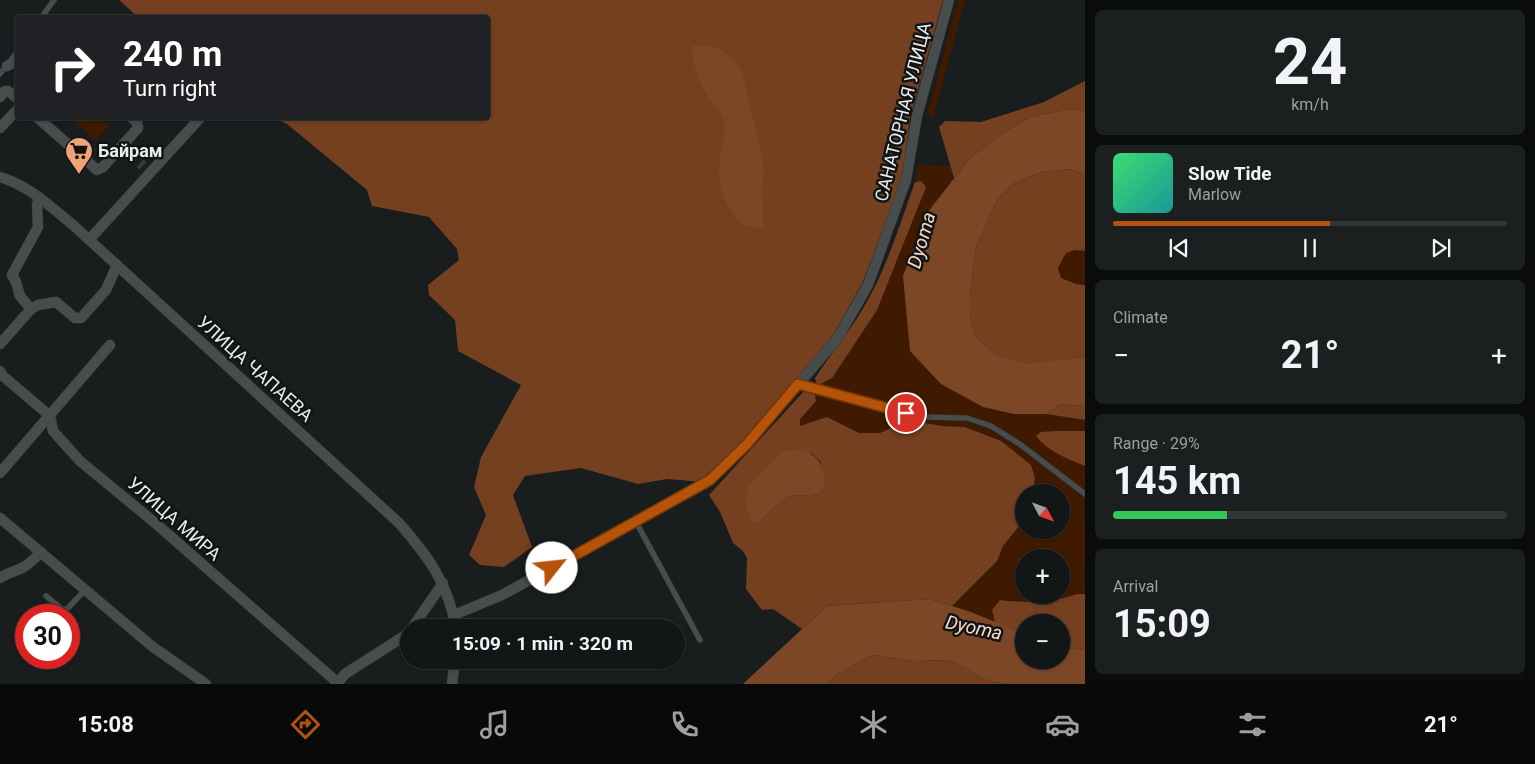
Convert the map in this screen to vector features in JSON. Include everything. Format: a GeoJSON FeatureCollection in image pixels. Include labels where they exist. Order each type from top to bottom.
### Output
{"type":"FeatureCollection","features":[{"type":"Feature","properties":{"kind":"street","name":"САНАТОРНАЯ УЛИЦА"},"geometry":{"type":"LineString","coordinates":[[454,615],[502,595],[710,480],[747,444],[837,339],[868,285],[906,180],[917,116],[949,0]]}},
{"type":"Feature","properties":{"kind":"street"},"geometry":{"type":"LineString","coordinates":[[3,70],[15,62]]}},
{"type":"Feature","properties":{"kind":"street"},"geometry":{"type":"LineString","coordinates":[[0,97],[8,91],[15,97]]}},
{"type":"Feature","properties":{"kind":"street"},"geometry":{"type":"LineString","coordinates":[[0,128],[15,111]]}},
{"type":"Feature","properties":{"kind":"street"},"geometry":{"type":"LineString","coordinates":[[40,120],[97,170],[125,150],[138,128],[134,120]]}},
{"type":"Feature","properties":{"kind":"street"},"geometry":{"type":"LineString","coordinates":[[89,240],[147,169],[198,120]]}},
{"type":"Feature","properties":{"kind":"street","name":"УЛИЦА ЧАПАЕВА"},"geometry":{"type":"LineString","coordinates":[[0,178],[10,180],[39,198],[89,240],[399,523],[424,552],[443,583],[455,619]]}},
{"type":"Feature","properties":{"kind":"street"},"geometry":{"type":"LineString","coordinates":[[31,309],[20,296],[12,275],[38,227],[37,205],[39,198]]}},
{"type":"Feature","properties":{"kind":"street"},"geometry":{"type":"LineString","coordinates":[[0,344],[31,309],[38,305],[56,302],[75,318],[81,318],[106,290],[116,265]]}},
{"type":"Feature","properties":{"kind":"street"},"geometry":{"type":"LineString","coordinates":[[0,473],[110,345]]}},
{"type":"Feature","properties":{"kind":"street","name":"УЛИЦА МИРА"},"geometry":{"type":"LineString","coordinates":[[1,375],[50,416],[53,431],[80,461],[154,522],[338,684]]}},
{"type":"Feature","properties":{"kind":"street"},"geometry":{"type":"LineString","coordinates":[[0,518],[153,646],[206,684]]}},
{"type":"Feature","properties":{"kind":"street"},"geometry":{"type":"LineString","coordinates":[[0,578],[31,562],[41,552]]}},
{"type":"Feature","properties":{"kind":"street"},"geometry":{"type":"LineString","coordinates":[[418,619],[443,583]]}},
{"type":"Feature","properties":{"kind":"street"},"geometry":{"type":"LineString","coordinates":[[338,684],[345,674],[400,639]]}},
{"type":"Feature","properties":{"kind":"street"},"geometry":{"type":"LineString","coordinates":[[452,684],[454,669]]}},
{"type":"Feature","properties":{"kind":"lane"},"geometry":{"type":"LineString","coordinates":[[43,15],[54,0]]}},
{"type":"Feature","properties":{"kind":"lane"},"geometry":{"type":"LineString","coordinates":[[3,70],[15,55]]}},
{"type":"Feature","properties":{"kind":"lane"},"geometry":{"type":"LineString","coordinates":[[798,384],[922,417],[967,418],[991,426],[1021,445],[1085,494]]}},
{"type":"Feature","properties":{"kind":"lane"},"geometry":{"type":"LineString","coordinates":[[636,522],[700,640]]}},
{"type":"Feature","properties":{"kind":"lane"},"geometry":{"type":"LineString","coordinates":[[46,596],[62,609],[67,609],[85,590]]}},
{"type":"Feature","properties":{"kind":"shaded area"},"geometry":{"type":"Polygon","coordinates":[[[119,0],[943,0],[910,118],[902,178],[863,282],[832,337],[744,440],[703,482],[667,479],[638,484],[581,468],[525,476],[513,495],[532,547],[504,567],[480,565],[469,555],[486,515],[474,487],[481,457],[521,385],[458,351],[455,320],[429,295],[428,285],[459,260],[457,249],[429,217],[372,206],[367,190],[287,124],[279,120],[490,120],[490,15],[136,15],[119,0]]]}},
{"type":"Feature","properties":{"kind":"shaded area"},"geometry":{"type":"Polygon","coordinates":[[[958,0],[965,0],[933,118],[928,112],[958,0]]]}},
{"type":"Feature","properties":{"kind":"shaded area"},"geometry":{"type":"Polygon","coordinates":[[[1085,81],[1085,111],[1059,111],[1030,117],[1003,133],[969,159],[954,178],[939,127],[945,121],[981,122],[1044,102],[1085,81]]]}},
{"type":"Feature","properties":{"kind":"shaded area"},"geometry":{"type":"Polygon","coordinates":[[[73,120],[102,120],[109,126],[96,141],[73,120]]]}},
{"type":"Feature","properties":{"kind":"shaded area"},"geometry":{"type":"Polygon","coordinates":[[[918,165],[950,166],[954,178],[927,213],[1014,414],[1046,414],[1085,420],[1085,431],[1041,432],[1066,458],[1085,466],[1085,594],[1070,596],[1070,549],[1015,549],[1015,601],[1000,600],[992,610],[995,622],[952,606],[996,561],[1003,546],[1015,531],[1015,539],[1070,539],[1070,484],[1034,484],[1035,478],[1001,441],[965,427],[942,426],[908,420],[880,433],[859,433],[827,417],[800,426],[800,419],[816,401],[815,395],[819,385],[832,377],[877,310],[921,181],[915,182],[918,165]]]}},
{"type":"Feature","properties":{"kind":"shaded area"},"geometry":{"type":"Polygon","coordinates":[[[1069,169],[1085,175],[1085,251],[1075,250],[1066,253],[1058,268],[1061,278],[1076,284],[1085,285],[1085,357],[1026,365],[995,354],[975,336],[970,317],[970,294],[976,247],[997,200],[1014,183],[1042,172],[1069,169]]]}},
{"type":"Feature","properties":{"kind":"shaded area"},"geometry":{"type":"Polygon","coordinates":[[[921,181],[926,187],[877,310],[832,378],[819,385],[815,378],[869,298],[889,255],[915,182],[921,181]]]}},
{"type":"Feature","properties":{"kind":"shaded area"},"geometry":{"type":"Polygon","coordinates":[[[1075,250],[1085,251],[1085,285],[1076,284],[1061,278],[1058,268],[1066,253],[1075,250]]]}},
{"type":"Feature","properties":{"kind":"shaded area"},"geometry":{"type":"Polygon","coordinates":[[[804,391],[815,395],[816,401],[800,419],[800,426],[827,417],[859,433],[880,433],[908,420],[942,426],[965,427],[1001,441],[1031,465],[1035,478],[1034,484],[1015,484],[1015,531],[1003,546],[997,561],[952,606],[929,599],[827,606],[802,629],[773,609],[762,610],[746,589],[747,558],[743,551],[733,543],[720,512],[709,495],[804,391]],[[811,453],[761,521],[776,506],[791,495],[810,496],[822,492],[826,485],[820,461],[811,453]]]}},
{"type":"Feature","properties":{"kind":"shaded area"},"geometry":{"type":"Polygon","coordinates":[[[1060,404],[1085,406],[1085,420],[1046,414],[1060,404]]]}},
{"type":"Feature","properties":{"kind":"shaded area"},"geometry":{"type":"Polygon","coordinates":[[[1085,431],[1085,466],[1052,450],[1036,436],[1041,432],[1085,431]]]}},
{"type":"Feature","properties":{"kind":"shaded area"},"geometry":{"type":"Polygon","coordinates":[[[1085,594],[1085,650],[1070,648],[1070,614],[1015,614],[1015,630],[995,622],[992,610],[1000,600],[1015,602],[1015,604],[1070,604],[1070,596],[1085,594]]]}},
{"type":"Feature","properties":{"kind":"shaded area"},"geometry":{"type":"Polygon","coordinates":[[[872,655],[914,661],[949,660],[987,680],[1007,684],[826,684],[836,675],[872,655]]]}},
{"type":"Feature","properties":{"kind":"water"},"geometry":{"type":"Polygon","coordinates":[[[705,45],[724,52],[739,66],[742,72],[762,156],[763,228],[742,224],[723,196],[719,172],[724,122],[722,115],[712,103],[700,82],[692,47],[705,45]]]}},
{"type":"Feature","properties":{"kind":"water","name":"Dyoma"},"geometry":{"type":"Polygon","coordinates":[[[1059,111],[1085,111],[1085,175],[1069,169],[1042,172],[1014,183],[997,200],[976,247],[970,294],[970,317],[975,336],[995,354],[1026,364],[1085,357],[1085,406],[1060,404],[1046,414],[1014,414],[983,407],[941,384],[910,351],[903,276],[927,213],[969,159],[1003,133],[1030,117],[1059,111]]]}},
{"type":"Feature","properties":{"kind":"water"},"geometry":{"type":"Polygon","coordinates":[[[799,449],[812,455],[822,466],[826,485],[822,492],[810,496],[791,495],[776,506],[761,521],[756,523],[751,519],[745,502],[749,486],[781,452],[799,449]]]}},
{"type":"Feature","properties":{"kind":"water","name":"Dyoma"},"geometry":{"type":"Polygon","coordinates":[[[929,599],[968,611],[1015,629],[1015,669],[1070,669],[1070,648],[1085,650],[1085,684],[1007,684],[987,680],[949,660],[914,661],[872,655],[836,675],[826,684],[743,684],[827,606],[929,599]]]}},
{"type":"Feature","properties":{"kind":"tunnel"},"geometry":{"type":"LineString","coordinates":[[129,153],[143,166]]}},
{"type":"Feature","properties":{"kind":"place","name":"Байрам"},"geometry":{"type":"Point","coordinates":[79,175]}},
{"type":"Feature","properties":{"kind":"route"},"geometry":{"type":"LineString","coordinates":[[552,568],[702,486],[747,444],[798,384],[906,413]]}}]}
